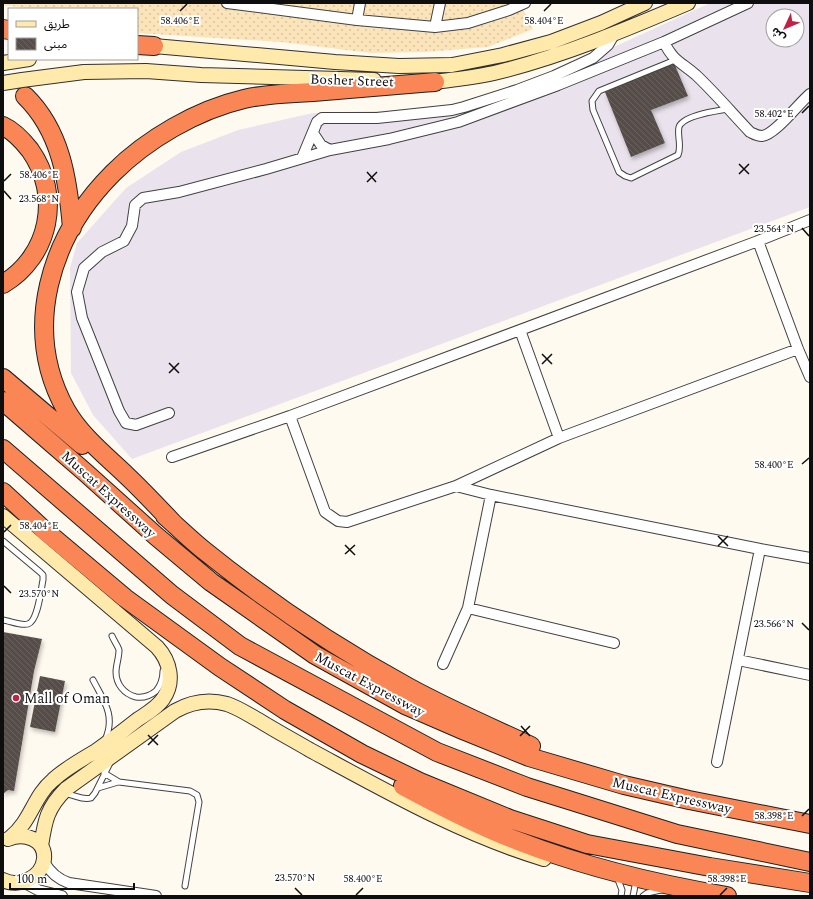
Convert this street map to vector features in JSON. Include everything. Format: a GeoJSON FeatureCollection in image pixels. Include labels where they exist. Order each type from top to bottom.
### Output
{"type":"FeatureCollection","features":[{"type":"Feature","properties":{"kind":"highway"},"geometry":{"type":"LineString","coordinates":[[174,524],[135,483],[75,425],[60,398],[51,375],[45,347],[44,311],[46,294],[58,255],[72,228],[99,188],[126,161],[149,143],[169,131],[186,121],[214,109],[245,99],[290,93],[435,82]]}},
{"type":"Feature","properties":{"kind":"highway"},"geometry":{"type":"LineString","coordinates":[[25,96],[35,106],[47,123],[58,151],[65,171],[69,190],[72,228]]}},
{"type":"Feature","properties":{"kind":"highway"},"geometry":{"type":"LineString","coordinates":[[3,126],[17,135],[35,158],[43,176],[48,201],[47,223],[35,253],[19,271],[3,284]]}},
{"type":"Feature","properties":{"kind":"highway"},"geometry":{"type":"LineString","coordinates":[[3,378],[205,551],[265,597],[351,653],[408,687],[538,748],[624,785]]}},
{"type":"Feature","properties":{"kind":"highway","name":"Muscat Expressway"},"geometry":{"type":"LineString","coordinates":[[3,401],[200,573],[315,655],[405,705],[528,757],[624,785],[689,800],[810,824]]}},
{"type":"Feature","properties":{"kind":"highway","name":"Muscat Expressway"},"geometry":{"type":"LineString","coordinates":[[3,449],[172,595],[240,646],[437,752],[527,787],[677,834],[810,862]]}},
{"type":"Feature","properties":{"kind":"highway"},"geometry":{"type":"LineString","coordinates":[[3,492],[44,530],[125,598],[220,667],[285,710],[362,754],[420,782],[510,819],[587,844],[710,867],[810,883]]}},
{"type":"Feature","properties":{"kind":"highway"},"geometry":{"type":"LineString","coordinates":[[3,501],[24,519],[44,530]]}},
{"type":"Feature","properties":{"kind":"highway"},"geometry":{"type":"LineString","coordinates":[[285,710],[316,738],[339,753],[454,813],[494,832],[540,849],[636,878],[727,896]]}},
{"type":"Feature","properties":{"kind":"street"},"geometry":{"type":"LineString","coordinates":[[227,3],[357,20],[436,27],[468,23],[525,3]]}},
{"type":"Feature","properties":{"kind":"street"},"geometry":{"type":"LineString","coordinates":[[357,20],[360,3]]}},
{"type":"Feature","properties":{"kind":"street"},"geometry":{"type":"LineString","coordinates":[[436,27],[440,3]]}},
{"type":"Feature","properties":{"kind":"street","name":"Bosher Street"},"geometry":{"type":"LineString","coordinates":[[143,46],[399,66],[452,65],[503,55],[551,42],[601,23],[645,3]]}},
{"type":"Feature","properties":{"kind":"street","name":"Bosher Street"},"geometry":{"type":"LineString","coordinates":[[3,83],[84,72],[146,71],[201,75],[435,82],[498,72],[554,55],[615,33],[688,3]]}},
{"type":"Feature","properties":{"kind":"street"},"geometry":{"type":"LineString","coordinates":[[169,413],[136,425],[126,423],[119,411],[82,318],[77,292],[84,268],[102,252],[124,241],[132,226],[135,205],[143,198],[179,192],[330,150],[389,139],[458,122],[558,85],[664,42],[748,3]]}},
{"type":"Feature","properties":{"kind":"street"},"geometry":{"type":"LineString","coordinates":[[302,158],[316,122],[322,118],[377,118],[452,110],[517,90],[554,76],[593,58],[608,45],[615,33]]}},
{"type":"Feature","properties":{"kind":"street"},"geometry":{"type":"LineString","coordinates":[[664,42],[669,53],[695,75],[750,132],[756,135],[762,136],[772,131],[810,94]]}},
{"type":"Feature","properties":{"kind":"street"},"geometry":{"type":"LineString","coordinates":[[3,63],[22,60]]}},
{"type":"Feature","properties":{"kind":"street"},"geometry":{"type":"LineString","coordinates":[[313,133],[321,145],[330,150]]}},
{"type":"Feature","properties":{"kind":"street"},"geometry":{"type":"LineString","coordinates":[[172,457],[290,416],[758,241],[810,220]]}},
{"type":"Feature","properties":{"kind":"street"},"geometry":{"type":"LineString","coordinates":[[758,241],[798,349],[810,377]]}},
{"type":"Feature","properties":{"kind":"street"},"geometry":{"type":"LineString","coordinates":[[520,330],[559,438]]}},
{"type":"Feature","properties":{"kind":"street"},"geometry":{"type":"LineString","coordinates":[[290,416],[326,512],[338,521],[347,522],[456,486],[559,438],[798,349]]}},
{"type":"Feature","properties":{"kind":"street"},"geometry":{"type":"LineString","coordinates":[[456,486],[491,496],[810,558]]}},
{"type":"Feature","properties":{"kind":"street"},"geometry":{"type":"LineString","coordinates":[[443,664],[468,608],[491,496]]}},
{"type":"Feature","properties":{"kind":"street"},"geometry":{"type":"LineString","coordinates":[[3,516],[143,634],[162,652],[166,659],[170,674],[170,681],[166,694],[158,704],[97,750],[61,773],[40,794],[24,824],[7,840]]}},
{"type":"Feature","properties":{"kind":"street"},"geometry":{"type":"LineString","coordinates":[[717,762],[760,549]]}},
{"type":"Feature","properties":{"kind":"street"},"geometry":{"type":"LineString","coordinates":[[468,608],[614,643]]}},
{"type":"Feature","properties":{"kind":"street"},"geometry":{"type":"LineString","coordinates":[[738,660],[810,675]]}},
{"type":"Feature","properties":{"kind":"street"},"geometry":{"type":"LineString","coordinates":[[41,846],[47,814],[52,804],[60,794],[73,783],[169,714],[180,708],[200,702],[213,702],[226,704],[239,709],[295,742],[391,793],[470,832],[524,853],[591,873],[604,874],[616,872]]}},
{"type":"Feature","properties":{"kind":"street"},"geometry":{"type":"LineString","coordinates":[[3,880],[12,883],[23,882],[34,876],[44,862],[44,855],[41,846],[28,836],[17,836],[7,840]]}},
{"type":"Feature","properties":{"kind":"street"},"geometry":{"type":"LineString","coordinates":[[44,862],[52,874],[69,883],[156,896]]}},
{"type":"Feature","properties":{"kind":"street"},"geometry":{"type":"LineString","coordinates":[[23,882],[38,890],[62,896]]}},
{"type":"Feature","properties":{"kind":"lane"},"geometry":{"type":"LineString","coordinates":[[676,60],[599,91],[592,101],[593,110],[619,172],[631,178],[678,155],[680,150],[679,127],[683,122],[689,117],[728,109]]}},
{"type":"Feature","properties":{"kind":"lane"},"geometry":{"type":"LineString","coordinates":[[3,541],[40,572],[43,575],[43,580],[36,616],[31,622],[28,624],[21,624],[3,620]]}},
{"type":"Feature","properties":{"kind":"lane"},"geometry":{"type":"LineString","coordinates":[[112,636],[119,648],[116,672],[118,682],[128,694],[142,697],[152,694],[157,690],[160,686],[163,675],[160,659],[146,642],[143,634]]}},
{"type":"Feature","properties":{"kind":"lane"},"geometry":{"type":"LineString","coordinates":[[93,680],[107,707],[110,718],[107,735],[97,750]]}},
{"type":"Feature","properties":{"kind":"lane"},"geometry":{"type":"LineString","coordinates":[[60,794],[69,794],[88,800],[94,796],[104,773],[116,753]]}},
{"type":"Feature","properties":{"kind":"lane"},"geometry":{"type":"LineString","coordinates":[[104,773],[119,782]]}},
{"type":"Feature","properties":{"kind":"lane"},"geometry":{"type":"LineString","coordinates":[[98,788],[119,782],[190,791],[197,795],[199,802],[185,886]]}},
{"type":"Feature","properties":{"kind":"lane"},"geometry":{"type":"LineString","coordinates":[[616,872],[622,890],[621,896]]}},
{"type":"Feature","properties":{"kind":"lane"},"geometry":{"type":"LineString","coordinates":[[633,896],[636,878]]}},
{"type":"Feature","properties":{"kind":"lane"},"geometry":{"type":"LineString","coordinates":[[644,896],[661,890],[668,892]]}},
{"type":"Feature","properties":{"kind":"shaded area"},"geometry":{"type":"Polygon","coordinates":[[[710,3],[810,3],[810,207],[132,459],[93,415],[71,373],[70,268],[77,243],[126,188],[181,152],[238,130],[313,113],[439,109],[555,74],[710,3]]]}},
{"type":"Feature","properties":{"kind":"sand"},"geometry":{"type":"Polygon","coordinates":[[[3,3],[520,3],[533,29],[488,47],[425,52],[371,53],[281,42],[138,33],[138,8],[26,8],[3,5],[3,3]]]}},
{"type":"Feature","properties":{"kind":"building"},"geometry":{"type":"Polygon","coordinates":[[[674,63],[688,96],[651,110],[665,143],[631,157],[605,92],[674,63]]]}},
{"type":"Feature","properties":{"kind":"building","name":"Mall of Oman"},"geometry":{"type":"Polygon","coordinates":[[[3,632],[42,639],[34,671],[14,791],[8,790],[3,794],[3,632]]]}},
{"type":"Feature","properties":{"kind":"building"},"geometry":{"type":"Polygon","coordinates":[[[40,676],[65,681],[55,732],[30,727],[40,676]]]}},
{"type":"Feature","properties":{"kind":"place","name":"Mall of Oman"},"geometry":{"type":"Point","coordinates":[16,698]}}]}
